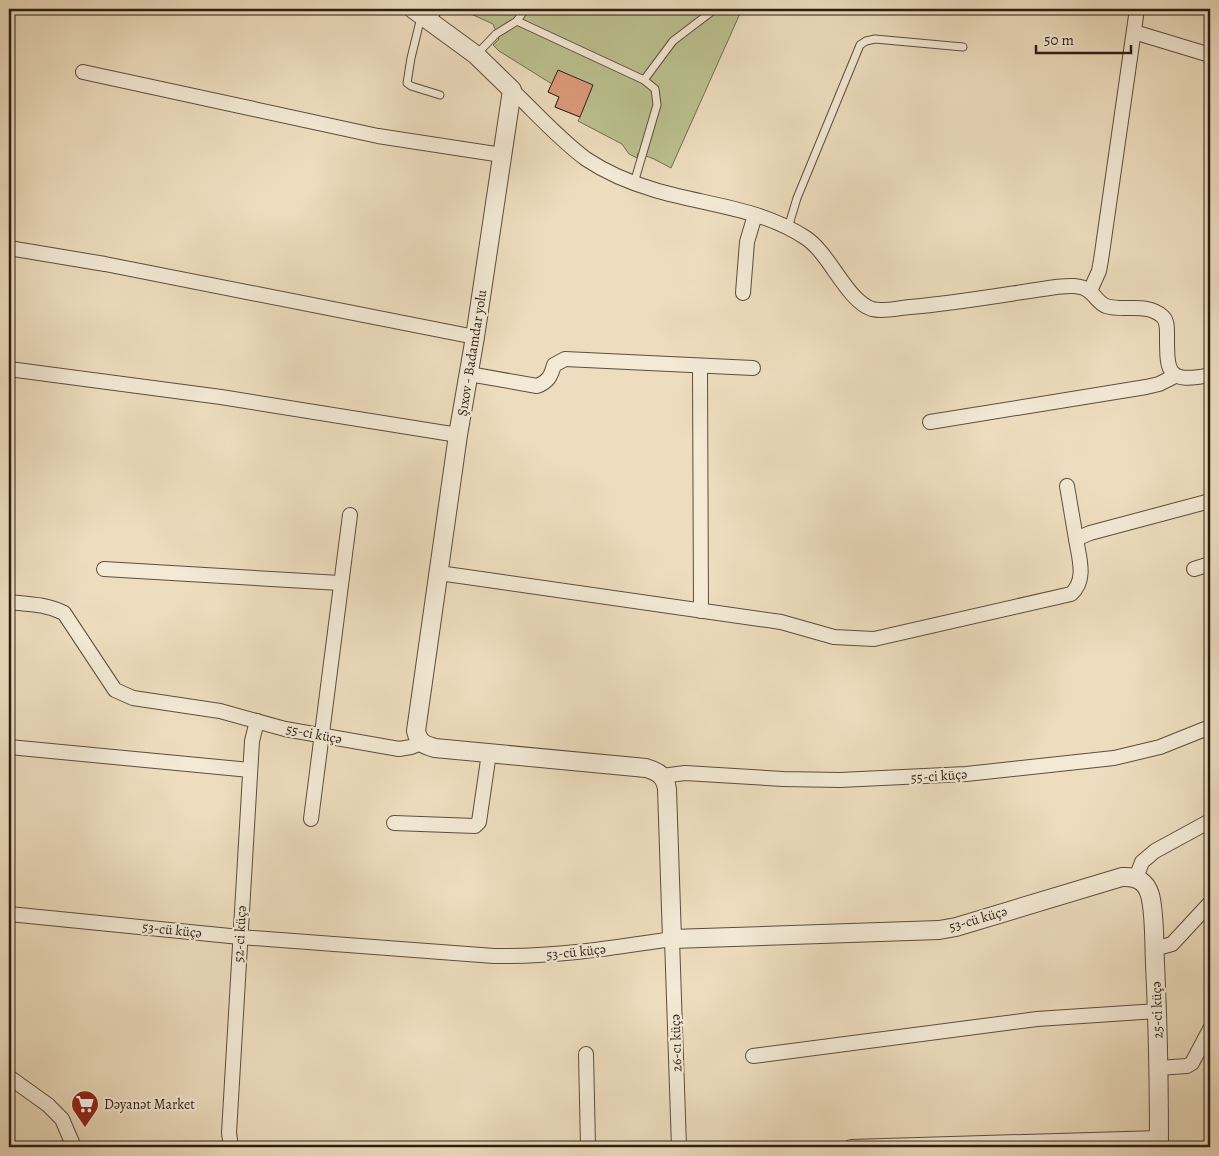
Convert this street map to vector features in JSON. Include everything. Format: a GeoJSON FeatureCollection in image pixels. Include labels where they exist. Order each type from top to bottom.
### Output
{"type":"FeatureCollection","features":[{"type":"Feature","properties":{"kind":"street"},"geometry":{"type":"LineString","coordinates":[[1090,291],[1099,271],[1101,260],[1137,9]]}},
{"type":"Feature","properties":{"kind":"street"},"geometry":{"type":"LineString","coordinates":[[426,14],[476,55],[587,159],[608,172],[656,191],[723,206],[755,215],[788,228],[816,246],[851,293],[860,302],[872,309],[931,305],[1056,286],[1072,286],[1090,291],[1099,303],[1107,306],[1140,308],[1154,311],[1163,317],[1167,325],[1167,363],[1170,371],[1175,376],[1182,378],[1210,375]]}},
{"type":"Feature","properties":{"kind":"street"},"geometry":{"type":"LineString","coordinates":[[1134,32],[1210,55]]}},
{"type":"Feature","properties":{"kind":"street"},"geometry":{"type":"LineString","coordinates":[[83,72],[378,136],[502,154]]}},
{"type":"Feature","properties":{"kind":"street","name":"Şıxov - Badamdar yolu"},"geometry":{"type":"LineString","coordinates":[[421,743],[416,731],[458,435],[475,337],[512,90]]}},
{"type":"Feature","properties":{"kind":"street"},"geometry":{"type":"LineString","coordinates":[[743,293],[747,242],[755,215]]}},
{"type":"Feature","properties":{"kind":"street"},"geometry":{"type":"LineString","coordinates":[[9,248],[106,264],[475,337]]}},
{"type":"Feature","properties":{"kind":"street"},"geometry":{"type":"LineString","coordinates":[[469,374],[538,386],[546,383],[551,376],[554,365],[565,359],[753,368]]}},
{"type":"Feature","properties":{"kind":"street"},"geometry":{"type":"LineString","coordinates":[[700,366],[701,611]]}},
{"type":"Feature","properties":{"kind":"street"},"geometry":{"type":"LineString","coordinates":[[9,369],[221,397],[458,435]]}},
{"type":"Feature","properties":{"kind":"street"},"geometry":{"type":"LineString","coordinates":[[930,422],[1146,387],[1159,384],[1175,376]]}},
{"type":"Feature","properties":{"kind":"street"},"geometry":{"type":"LineString","coordinates":[[439,573],[781,622],[834,637],[874,639],[1071,594],[1078,588],[1081,577],[1066,486]]}},
{"type":"Feature","properties":{"kind":"street"},"geometry":{"type":"LineString","coordinates":[[1076,539],[1090,533],[1210,501]]}},
{"type":"Feature","properties":{"kind":"street"},"geometry":{"type":"LineString","coordinates":[[311,819],[350,515]]}},
{"type":"Feature","properties":{"kind":"street"},"geometry":{"type":"LineString","coordinates":[[1194,569],[1210,564]]}},
{"type":"Feature","properties":{"kind":"street"},"geometry":{"type":"LineString","coordinates":[[104,569],[340,583]]}},
{"type":"Feature","properties":{"kind":"street","name":"55-ci küçə"},"geometry":{"type":"LineString","coordinates":[[9,602],[40,604],[55,608],[64,613],[115,690],[133,698],[220,711],[321,736],[399,749],[421,743],[435,748],[646,768],[657,771],[662,776],[685,772],[783,779],[840,780],[939,776],[1114,758],[1160,746],[1210,727]]}},
{"type":"Feature","properties":{"kind":"street","name":"52-ci küçə"},"geometry":{"type":"LineString","coordinates":[[231,1147],[229,1133],[250,770],[252,741],[257,721]]}},
{"type":"Feature","properties":{"kind":"street"},"geometry":{"type":"LineString","coordinates":[[9,747],[250,770]]}},
{"type":"Feature","properties":{"kind":"street"},"geometry":{"type":"LineString","coordinates":[[394,823],[475,826],[479,822],[489,753]]}},
{"type":"Feature","properties":{"kind":"street"},"geometry":{"type":"LineString","coordinates":[[662,776],[667,789],[672,939]]}},
{"type":"Feature","properties":{"kind":"street"},"geometry":{"type":"LineString","coordinates":[[1136,878],[1142,862],[1155,851],[1210,821]]}},
{"type":"Feature","properties":{"kind":"street","name":"53-cü küçə"},"geometry":{"type":"LineString","coordinates":[[9,914],[240,937],[494,956],[523,956],[590,952],[672,939],[939,930],[956,927],[1122,877],[1136,878]]}},
{"type":"Feature","properties":{"kind":"street","name":"25-ci küçə"},"geometry":{"type":"LineString","coordinates":[[1136,878],[1142,882],[1150,896],[1157,1011],[1159,1142]]}},
{"type":"Feature","properties":{"kind":"street"},"geometry":{"type":"LineString","coordinates":[[1154,949],[1172,944],[1210,903]]}},
{"type":"Feature","properties":{"kind":"street","name":"26-cı küçə"},"geometry":{"type":"LineString","coordinates":[[672,939],[679,1147]]}},
{"type":"Feature","properties":{"kind":"street"},"geometry":{"type":"LineString","coordinates":[[753,1056],[1037,1019],[1157,1011]]}},
{"type":"Feature","properties":{"kind":"street"},"geometry":{"type":"LineString","coordinates":[[1158,1068],[1187,1066],[1192,1063],[1210,1029]]}},
{"type":"Feature","properties":{"kind":"street"},"geometry":{"type":"LineString","coordinates":[[586,1054],[588,1147]]}},
{"type":"Feature","properties":{"kind":"street"},"geometry":{"type":"LineString","coordinates":[[9,1077],[48,1105],[62,1118],[74,1147]]}},
{"type":"Feature","properties":{"kind":"street"},"geometry":{"type":"LineString","coordinates":[[851,1147],[1159,1142]]}},
{"type":"Feature","properties":{"kind":"lane"},"geometry":{"type":"LineString","coordinates":[[476,55],[496,34],[517,21],[525,9]]}},
{"type":"Feature","properties":{"kind":"lane"},"geometry":{"type":"LineString","coordinates":[[644,80],[673,41],[706,12],[715,9]]}},
{"type":"Feature","properties":{"kind":"lane"},"geometry":{"type":"LineString","coordinates":[[426,14],[410,58],[406,83],[440,95]]}},
{"type":"Feature","properties":{"kind":"lane"},"geometry":{"type":"LineString","coordinates":[[517,21],[644,80],[655,89],[657,105],[634,183]]}},
{"type":"Feature","properties":{"kind":"lane"},"geometry":{"type":"LineString","coordinates":[[788,228],[797,198],[860,45],[875,39],[963,47]]}},
{"type":"Feature","properties":{"kind":"green space"},"geometry":{"type":"Polygon","coordinates":[[[460,9],[742,9],[671,168],[638,153],[637,158],[629,154],[622,144],[578,121],[580,117],[555,107],[559,97],[548,92],[552,84],[499,51],[493,45],[499,39],[493,24],[460,9]]]}},
{"type":"Feature","properties":{"kind":"building"},"geometry":{"type":"Polygon","coordinates":[[[558,70],[593,85],[580,117],[555,107],[559,97],[548,92],[558,70]]]}},
{"type":"Feature","properties":{"kind":"place","name":"Dəyanət Market"},"geometry":{"type":"Point","coordinates":[85,1128]}}]}
